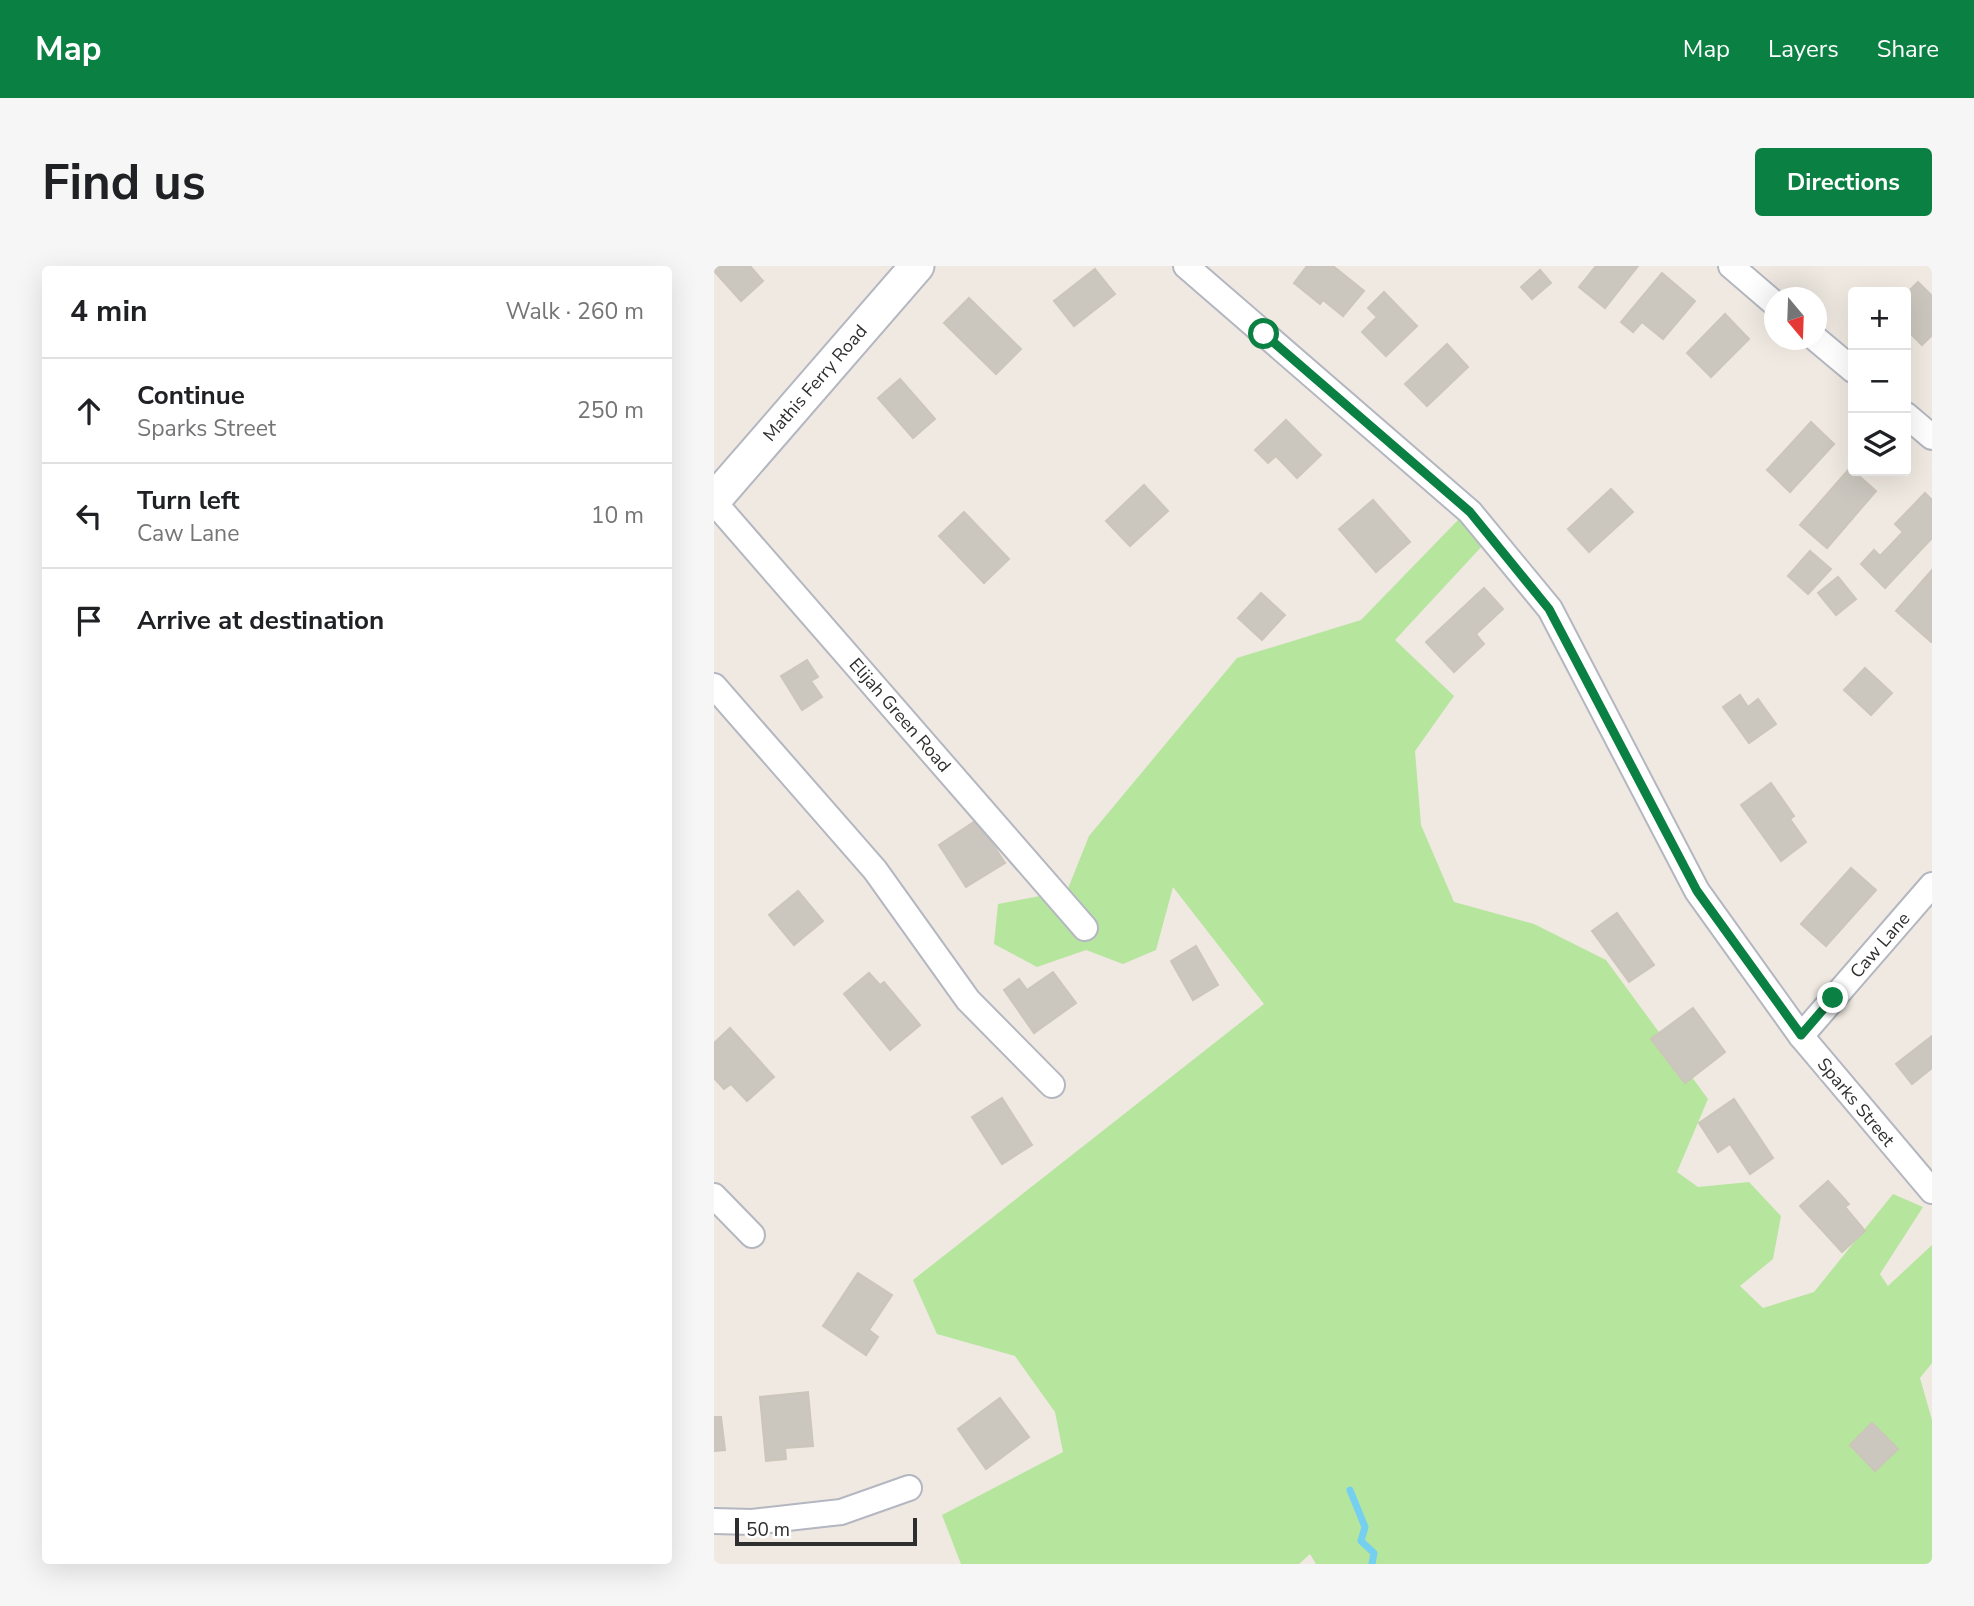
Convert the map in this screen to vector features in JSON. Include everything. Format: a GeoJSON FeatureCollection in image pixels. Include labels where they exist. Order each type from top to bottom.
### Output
{"type":"FeatureCollection","features":[{"type":"Feature","properties":{"kind":"main road","name":"Mathis Ferry Road"},"geometry":{"type":"LineString","coordinates":[[714,501],[916,266]]}},
{"type":"Feature","properties":{"kind":"street","name":"Sparks Street"},"geometry":{"type":"LineString","coordinates":[[1186,266],[1470,512],[1549,609],[1697,891],[1801,1035],[1932,1191]]}},
{"type":"Feature","properties":{"kind":"street"},"geometry":{"type":"LineString","coordinates":[[1731,266],[1764,294]]}},
{"type":"Feature","properties":{"kind":"street"},"geometry":{"type":"LineString","coordinates":[[1827,348],[1848,366]]}},
{"type":"Feature","properties":{"kind":"street"},"geometry":{"type":"LineString","coordinates":[[1911,419],[1932,437]]}},
{"type":"Feature","properties":{"kind":"street","name":"Elijah Green Road"},"geometry":{"type":"LineString","coordinates":[[714,501],[1085,928]]}},
{"type":"Feature","properties":{"kind":"street"},"geometry":{"type":"LineString","coordinates":[[714,686],[875,870],[968,1000],[1052,1085]]}},
{"type":"Feature","properties":{"kind":"street","name":"Caw Lane"},"geometry":{"type":"LineString","coordinates":[[1801,1035],[1932,885]]}},
{"type":"Feature","properties":{"kind":"street"},"geometry":{"type":"LineString","coordinates":[[714,1196],[752,1235]]}},
{"type":"Feature","properties":{"kind":"street"},"geometry":{"type":"LineString","coordinates":[[714,1521],[752,1521],[841,1512],[909,1488]]}},
{"type":"Feature","properties":{"kind":"green space"},"geometry":{"type":"Polygon","coordinates":[[[1460,518],[1484,544],[1395,640],[1454,696],[1415,751],[1421,825],[1454,902],[1534,924],[1606,960],[1708,1099],[1677,1172],[1698,1187],[1749,1182],[1781,1216],[1773,1259],[1740,1286],[1763,1308],[1814,1292],[1893,1194],[1923,1207],[1880,1274],[1888,1286],[1932,1245],[1932,1363],[1920,1378],[1932,1420],[1932,1564],[1316,1564],[1310,1554],[1299,1564],[961,1564],[942,1515],[1063,1452],[1055,1412],[1015,1356],[937,1334],[913,1280],[1264,1004],[1173,887],[1156,950],[1123,964],[1086,950],[1037,967],[994,944],[998,904],[1067,891],[1089,836],[1237,658],[1361,620],[1460,518]]]}},
{"type":"Feature","properties":{"kind":"building"},"geometry":{"type":"Polygon","coordinates":[[[714,266],[750,266],[763,281],[741,301],[714,271],[714,266]]]}},
{"type":"Feature","properties":{"kind":"building"},"geometry":{"type":"Polygon","coordinates":[[[1307,266],[1333,266],[1364,291],[1343,316],[1323,300],[1320,304],[1294,283],[1307,266]]]}},
{"type":"Feature","properties":{"kind":"building"},"geometry":{"type":"Polygon","coordinates":[[[1596,266],[1638,266],[1605,308],[1579,287],[1596,266]]]}},
{"type":"Feature","properties":{"kind":"building"},"geometry":{"type":"Polygon","coordinates":[[[1095,269],[1115,294],[1074,326],[1054,301],[1095,269]]]}},
{"type":"Feature","properties":{"kind":"building"},"geometry":{"type":"Polygon","coordinates":[[[1540,270],[1551,283],[1532,299],[1521,287],[1540,270]]]}},
{"type":"Feature","properties":{"kind":"building"},"geometry":{"type":"Polygon","coordinates":[[[1662,273],[1695,301],[1663,339],[1642,322],[1633,332],[1621,322],[1662,273]]]}},
{"type":"Feature","properties":{"kind":"building"},"geometry":{"type":"Polygon","coordinates":[[[1918,282],[1932,296],[1932,335],[1922,345],[1911,334],[1911,289],[1918,282]]]}},
{"type":"Feature","properties":{"kind":"building"},"geometry":{"type":"Polygon","coordinates":[[[1384,292],[1417,326],[1386,356],[1362,332],[1377,317],[1368,308],[1384,292]]]}},
{"type":"Feature","properties":{"kind":"building"},"geometry":{"type":"Polygon","coordinates":[[[969,298],[1021,349],[996,374],[944,323],[969,298]]]}},
{"type":"Feature","properties":{"kind":"building"},"geometry":{"type":"Polygon","coordinates":[[[1725,314],[1749,339],[1711,377],[1687,353],[1725,314]]]}},
{"type":"Feature","properties":{"kind":"building"},"geometry":{"type":"Polygon","coordinates":[[[1447,344],[1468,367],[1427,406],[1405,384],[1447,344]]]}},
{"type":"Feature","properties":{"kind":"building"},"geometry":{"type":"Polygon","coordinates":[[[900,379],[935,419],[913,438],[878,398],[900,379]]]}},
{"type":"Feature","properties":{"kind":"building"},"geometry":{"type":"Polygon","coordinates":[[[1286,420],[1321,455],[1297,478],[1276,456],[1268,463],[1255,450],[1286,420]]]}},
{"type":"Feature","properties":{"kind":"building"},"geometry":{"type":"Polygon","coordinates":[[[1811,422],[1834,444],[1790,492],[1767,470],[1811,422]]]}},
{"type":"Feature","properties":{"kind":"building"},"geometry":{"type":"Polygon","coordinates":[[[1848,470],[1848,476],[1859,476],[1876,491],[1827,548],[1800,525],[1848,470]]]}},
{"type":"Feature","properties":{"kind":"building"},"geometry":{"type":"Polygon","coordinates":[[[1144,485],[1168,511],[1130,546],[1106,521],[1144,485]]]}},
{"type":"Feature","properties":{"kind":"building"},"geometry":{"type":"Polygon","coordinates":[[[1611,489],[1633,512],[1589,552],[1568,529],[1611,489]]]}},
{"type":"Feature","properties":{"kind":"building"},"geometry":{"type":"Polygon","coordinates":[[[1925,493],[1932,500],[1932,538],[1885,588],[1861,564],[1874,550],[1880,556],[1903,532],[1895,524],[1925,493]]]}},
{"type":"Feature","properties":{"kind":"building"},"geometry":{"type":"Polygon","coordinates":[[[1373,500],[1410,542],[1376,572],[1339,529],[1373,500]]]}},
{"type":"Feature","properties":{"kind":"building"},"geometry":{"type":"Polygon","coordinates":[[[964,512],[1009,559],[984,583],[939,536],[964,512]]]}},
{"type":"Feature","properties":{"kind":"building"},"geometry":{"type":"Polygon","coordinates":[[[1810,551],[1831,569],[1808,594],[1788,576],[1810,551]]]}},
{"type":"Feature","properties":{"kind":"building"},"geometry":{"type":"Polygon","coordinates":[[[1932,570],[1932,641],[1931,642],[1896,611],[1932,570]]]}},
{"type":"Feature","properties":{"kind":"building"},"geometry":{"type":"Polygon","coordinates":[[[1838,577],[1856,599],[1836,615],[1818,593],[1838,577]]]}},
{"type":"Feature","properties":{"kind":"building"},"geometry":{"type":"Polygon","coordinates":[[[1484,588],[1503,609],[1476,634],[1484,644],[1454,672],[1426,642],[1484,588]]]}},
{"type":"Feature","properties":{"kind":"building"},"geometry":{"type":"Polygon","coordinates":[[[1261,593],[1285,615],[1262,640],[1238,618],[1261,593]]]}},
{"type":"Feature","properties":{"kind":"building"},"geometry":{"type":"Polygon","coordinates":[[[807,660],[818,677],[811,681],[822,697],[802,710],[781,676],[807,660]]]}},
{"type":"Feature","properties":{"kind":"building"},"geometry":{"type":"Polygon","coordinates":[[[1865,668],[1892,693],[1871,715],[1844,690],[1865,668]]]}},
{"type":"Feature","properties":{"kind":"building"},"geometry":{"type":"Polygon","coordinates":[[[1740,695],[1748,707],[1758,699],[1776,724],[1749,743],[1723,707],[1740,695]]]}},
{"type":"Feature","properties":{"kind":"building"},"geometry":{"type":"Polygon","coordinates":[[[1771,783],[1794,816],[1790,819],[1806,842],[1781,861],[1741,805],[1771,783]]]}},
{"type":"Feature","properties":{"kind":"building"},"geometry":{"type":"Polygon","coordinates":[[[977,820],[1005,863],[966,887],[939,845],[977,820]]]}},
{"type":"Feature","properties":{"kind":"building"},"geometry":{"type":"Polygon","coordinates":[[[1851,868],[1876,890],[1826,946],[1801,924],[1851,868]]]}},
{"type":"Feature","properties":{"kind":"building"},"geometry":{"type":"Polygon","coordinates":[[[798,891],[823,921],[794,945],[769,915],[798,891]]]}},
{"type":"Feature","properties":{"kind":"building"},"geometry":{"type":"Polygon","coordinates":[[[1617,913],[1654,965],[1629,982],[1592,931],[1617,913]]]}},
{"type":"Feature","properties":{"kind":"building"},"geometry":{"type":"Polygon","coordinates":[[[1196,946],[1218,985],[1193,1000],[1171,961],[1196,946]]]}},
{"type":"Feature","properties":{"kind":"building"},"geometry":{"type":"Polygon","coordinates":[[[1053,972],[1076,1003],[1034,1033],[1004,990],[1019,979],[1027,990],[1053,972]]]}},
{"type":"Feature","properties":{"kind":"building"},"geometry":{"type":"Polygon","coordinates":[[[869,973],[880,985],[884,982],[920,1025],[890,1050],[844,994],[869,973]]]}},
{"type":"Feature","properties":{"kind":"building"},"geometry":{"type":"Polygon","coordinates":[[[1693,1008],[1725,1052],[1685,1083],[1651,1039],[1693,1008]]]}},
{"type":"Feature","properties":{"kind":"building"},"geometry":{"type":"Polygon","coordinates":[[[730,1028],[774,1077],[747,1101],[731,1084],[724,1089],[714,1078],[714,1043],[730,1028]]]}},
{"type":"Feature","properties":{"kind":"building"},"geometry":{"type":"Polygon","coordinates":[[[1932,1036],[1932,1068],[1912,1084],[1896,1064],[1932,1036]]]}},
{"type":"Feature","properties":{"kind":"building"},"geometry":{"type":"Polygon","coordinates":[[[1002,1098],[1032,1145],[1002,1164],[972,1117],[1002,1098]]]}},
{"type":"Feature","properties":{"kind":"building"},"geometry":{"type":"Polygon","coordinates":[[[1734,1099],[1773,1158],[1750,1174],[1730,1144],[1718,1152],[1699,1123],[1734,1099]]]}},
{"type":"Feature","properties":{"kind":"building"},"geometry":{"type":"Polygon","coordinates":[[[1828,1181],[1849,1204],[1845,1207],[1865,1231],[1842,1252],[1800,1206],[1828,1181]]]}},
{"type":"Feature","properties":{"kind":"building"},"geometry":{"type":"Polygon","coordinates":[[[858,1273],[892,1295],[869,1330],[878,1337],[866,1355],[823,1326],[858,1273]]]}},
{"type":"Feature","properties":{"kind":"building"},"geometry":{"type":"Polygon","coordinates":[[[808,1392],[813,1446],[785,1448],[786,1459],[766,1461],[760,1397],[808,1392]]]}},
{"type":"Feature","properties":{"kind":"building"},"geometry":{"type":"Polygon","coordinates":[[[1000,1398],[1029,1437],[986,1469],[958,1429],[1000,1398]]]}},
{"type":"Feature","properties":{"kind":"building"},"geometry":{"type":"Polygon","coordinates":[[[714,1417],[721,1417],[725,1450],[714,1451],[714,1417]]]}},
{"type":"Feature","properties":{"kind":"building"},"geometry":{"type":"Polygon","coordinates":[[[1872,1423],[1898,1449],[1875,1471],[1850,1445],[1872,1423]]]}},
{"type":"Feature","properties":{"kind":"waterway"},"geometry":{"type":"LineString","coordinates":[[1350,1490],[1365,1527],[1361,1541],[1374,1553],[1372,1564]]}},
{"type":"Feature","properties":{"kind":"route"},"geometry":{"type":"LineString","coordinates":[[1264,334],[1470,512],[1549,609],[1697,891],[1801,1035],[1833,998]]}}]}
